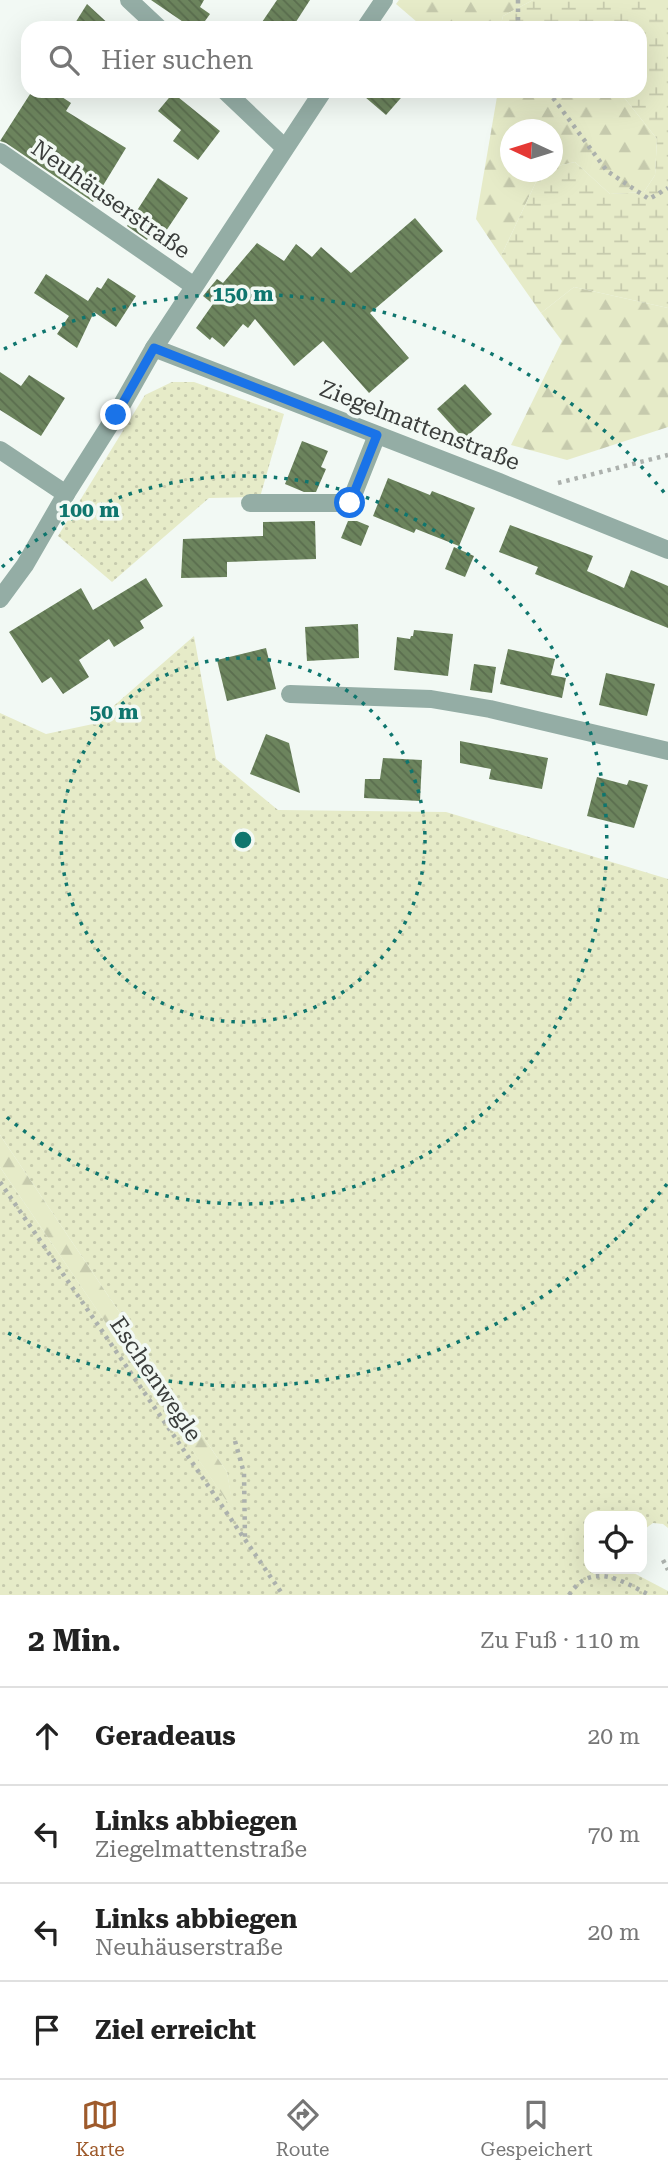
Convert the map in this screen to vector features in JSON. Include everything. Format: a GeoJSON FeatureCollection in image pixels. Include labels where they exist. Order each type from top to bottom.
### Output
{"type":"FeatureCollection","features":[{"type":"Feature","properties":{"kind":"street"},"geometry":{"type":"LineString","coordinates":[[129,0],[152,21]]}},
{"type":"Feature","properties":{"kind":"street"},"geometry":{"type":"LineString","coordinates":[[370,21],[384,0]]}},
{"type":"Feature","properties":{"kind":"street"},"geometry":{"type":"LineString","coordinates":[[232,98],[285,148]]}},
{"type":"Feature","properties":{"kind":"street","name":"Neuhäuserstraße"},"geometry":{"type":"LineString","coordinates":[[0,599],[25,565],[154,348],[318,98]]}},
{"type":"Feature","properties":{"kind":"street","name":"Neuhäuserstraße"},"geometry":{"type":"LineString","coordinates":[[0,152],[194,286]]}},
{"type":"Feature","properties":{"kind":"street","name":"Ziegelmattenstraße"},"geometry":{"type":"LineString","coordinates":[[154,348],[668,550]]}},
{"type":"Feature","properties":{"kind":"street"},"geometry":{"type":"LineString","coordinates":[[250,503],[350,503],[377,435]]}},
{"type":"Feature","properties":{"kind":"street"},"geometry":{"type":"LineString","coordinates":[[0,450],[66,494]]}},
{"type":"Feature","properties":{"kind":"street"},"geometry":{"type":"LineString","coordinates":[[290,694],[431,699],[490,709],[668,751]]}},
{"type":"Feature","properties":{"kind":"path"},"geometry":{"type":"LineString","coordinates":[[518,0],[518,21]]}},
{"type":"Feature","properties":{"kind":"path"},"geometry":{"type":"LineString","coordinates":[[553,98],[607,171],[649,199],[668,188]]}},
{"type":"Feature","properties":{"kind":"path"},"geometry":{"type":"LineString","coordinates":[[523,492],[668,455]]}},
{"type":"Feature","properties":{"kind":"path","name":"Eschenwegle"},"geometry":{"type":"LineString","coordinates":[[0,1182],[283,1595]]}},
{"type":"Feature","properties":{"kind":"path"},"geometry":{"type":"LineString","coordinates":[[235,1441],[244,1473],[245,1541]]}},
{"type":"Feature","properties":{"kind":"path"},"geometry":{"type":"LineString","coordinates":[[663,1560],[668,1570]]}},
{"type":"Feature","properties":{"kind":"path"},"geometry":{"type":"LineString","coordinates":[[569,1595],[577,1582],[597,1575],[614,1579],[649,1595]]}},
{"type":"Feature","properties":{"kind":"green space"},"geometry":{"type":"Polygon","coordinates":[[[399,0],[533,0],[503,16],[502,21],[416,21],[396,4],[399,0]]]}},
{"type":"Feature","properties":{"kind":"green space"},"geometry":{"type":"Polygon","coordinates":[[[533,0],[668,0],[668,308],[574,287],[541,313],[501,256],[536,182],[563,182],[563,165],[575,162],[610,194],[644,192],[655,175],[657,139],[625,98],[647,98],[647,21],[502,21],[503,16],[533,0]]]}},
{"type":"Feature","properties":{"kind":"green space"},"geometry":{"type":"Polygon","coordinates":[[[497,98],[625,98],[657,139],[655,175],[644,192],[610,194],[575,162],[563,165],[563,119],[500,119],[500,182],[536,182],[501,256],[476,219],[497,98]]]}},
{"type":"Feature","properties":{"kind":"green space"},"geometry":{"type":"Polygon","coordinates":[[[574,287],[668,308],[668,427],[567,460],[511,445],[562,341],[541,313],[574,287]]]}},
{"type":"Feature","properties":{"kind":"green space"},"geometry":{"type":"Polygon","coordinates":[[[172,382],[194,382],[284,414],[260,497],[209,498],[112,582],[58,536],[145,395],[172,382]]]}},
{"type":"Feature","properties":{"kind":"green space"},"geometry":{"type":"Polygon","coordinates":[[[194,636],[216,759],[278,810],[446,812],[668,879],[668,1528],[663,1524],[653,1523],[647,1527],[647,1511],[584,1511],[584,1574],[636,1574],[668,1591],[668,1595],[0,1595],[0,1167],[233,1510],[227,1472],[0,1135],[0,713],[46,734],[93,724],[194,636]]]}},
{"type":"Feature","properties":{"kind":"green space"},"geometry":{"type":"Polygon","coordinates":[[[0,1135],[227,1472],[234,1512],[0,1167],[0,1135]]]}},
{"type":"Feature","properties":{"kind":"building"},"geometry":{"type":"Polygon","coordinates":[[[151,0],[204,0],[200,7],[210,14],[205,21],[182,21],[151,0]]]}},
{"type":"Feature","properties":{"kind":"building"},"geometry":{"type":"Polygon","coordinates":[[[277,0],[310,0],[296,21],[263,21],[277,0]]]}},
{"type":"Feature","properties":{"kind":"building"},"geometry":{"type":"Polygon","coordinates":[[[87,4],[105,21],[76,21],[87,4]]]}},
{"type":"Feature","properties":{"kind":"building"},"geometry":{"type":"Polygon","coordinates":[[[28,98],[64,98],[71,103],[66,111],[126,148],[93,202],[0,141],[28,98]]]}},
{"type":"Feature","properties":{"kind":"building"},"geometry":{"type":"Polygon","coordinates":[[[169,98],[179,98],[220,131],[198,160],[173,141],[181,130],[158,111],[169,98]]]}},
{"type":"Feature","properties":{"kind":"building"},"geometry":{"type":"Polygon","coordinates":[[[366,98],[401,98],[386,115],[366,98]]]}},
{"type":"Feature","properties":{"kind":"building"},"geometry":{"type":"Polygon","coordinates":[[[158,178],[188,198],[162,237],[153,231],[147,240],[127,226],[158,178]]]}},
{"type":"Feature","properties":{"kind":"building"},"geometry":{"type":"Polygon","coordinates":[[[415,218],[443,251],[370,313],[409,358],[369,393],[323,341],[294,366],[255,319],[248,328],[243,324],[224,347],[196,328],[213,304],[203,296],[217,279],[223,283],[257,243],[284,261],[296,244],[312,257],[321,247],[351,273],[415,218]]]}},
{"type":"Feature","properties":{"kind":"building"},"geometry":{"type":"Polygon","coordinates":[[[46,274],[88,301],[97,287],[101,289],[108,278],[136,296],[116,327],[94,312],[77,348],[57,334],[69,316],[34,293],[46,274]]]}},
{"type":"Feature","properties":{"kind":"building"},"geometry":{"type":"Polygon","coordinates":[[[0,372],[21,386],[29,375],[65,398],[41,436],[0,410],[0,372]]]}},
{"type":"Feature","properties":{"kind":"building"},"geometry":{"type":"Polygon","coordinates":[[[465,384],[492,414],[464,439],[437,409],[465,384]]]}},
{"type":"Feature","properties":{"kind":"building"},"geometry":{"type":"Polygon","coordinates":[[[302,441],[328,451],[321,467],[326,469],[316,492],[304,492],[285,484],[302,441]]]}},
{"type":"Feature","properties":{"kind":"building"},"geometry":{"type":"Polygon","coordinates":[[[388,478],[430,495],[432,491],[475,508],[459,546],[416,529],[414,533],[373,516],[388,478]]]}},
{"type":"Feature","properties":{"kind":"building"},"geometry":{"type":"Polygon","coordinates":[[[315,521],[316,559],[227,562],[227,577],[181,578],[183,539],[263,536],[263,522],[315,521]]]}},
{"type":"Feature","properties":{"kind":"building"},"geometry":{"type":"Polygon","coordinates":[[[348,521],[369,526],[361,546],[341,538],[348,521]]]}},
{"type":"Feature","properties":{"kind":"building"},"geometry":{"type":"Polygon","coordinates":[[[510,525],[593,556],[587,571],[624,588],[631,570],[668,586],[668,628],[535,574],[538,567],[499,552],[510,525]]]}},
{"type":"Feature","properties":{"kind":"building"},"geometry":{"type":"Polygon","coordinates":[[[454,547],[474,556],[465,577],[445,569],[454,547]]]}},
{"type":"Feature","properties":{"kind":"building"},"geometry":{"type":"Polygon","coordinates":[[[146,578],[163,606],[140,621],[144,628],[114,647],[109,639],[79,660],[89,677],[63,694],[51,677],[42,683],[9,632],[81,588],[93,610],[146,578]]]}},
{"type":"Feature","properties":{"kind":"building"},"geometry":{"type":"Polygon","coordinates":[[[358,624],[359,658],[307,661],[305,627],[358,624]]]}},
{"type":"Feature","properties":{"kind":"building"},"geometry":{"type":"Polygon","coordinates":[[[414,630],[453,634],[448,676],[394,670],[397,637],[410,639],[414,630]]]}},
{"type":"Feature","properties":{"kind":"building"},"geometry":{"type":"Polygon","coordinates":[[[266,648],[276,689],[227,701],[217,660],[266,648]]]}},
{"type":"Feature","properties":{"kind":"building"},"geometry":{"type":"Polygon","coordinates":[[[508,649],[555,659],[551,675],[566,678],[562,698],[500,684],[508,649]]]}},
{"type":"Feature","properties":{"kind":"building"},"geometry":{"type":"Polygon","coordinates":[[[474,664],[496,667],[492,693],[470,690],[474,664]]]}},
{"type":"Feature","properties":{"kind":"building"},"geometry":{"type":"Polygon","coordinates":[[[606,673],[655,684],[647,716],[599,705],[606,673]]]}},
{"type":"Feature","properties":{"kind":"building"},"geometry":{"type":"Polygon","coordinates":[[[266,734],[289,743],[300,793],[250,774],[266,734]]]}},
{"type":"Feature","properties":{"kind":"building"},"geometry":{"type":"Polygon","coordinates":[[[460,741],[548,758],[542,789],[489,779],[491,769],[460,763],[460,741]]]}},
{"type":"Feature","properties":{"kind":"building"},"geometry":{"type":"Polygon","coordinates":[[[383,758],[422,760],[420,801],[364,798],[365,779],[380,779],[383,758]]]}},
{"type":"Feature","properties":{"kind":"building"},"geometry":{"type":"Polygon","coordinates":[[[597,777],[627,785],[629,780],[648,785],[634,828],[587,816],[597,777]]]}},
{"type":"Feature","properties":{"kind":"route"},"geometry":{"type":"LineString","coordinates":[[116,415],[154,348],[377,435],[350,503]]}}]}
